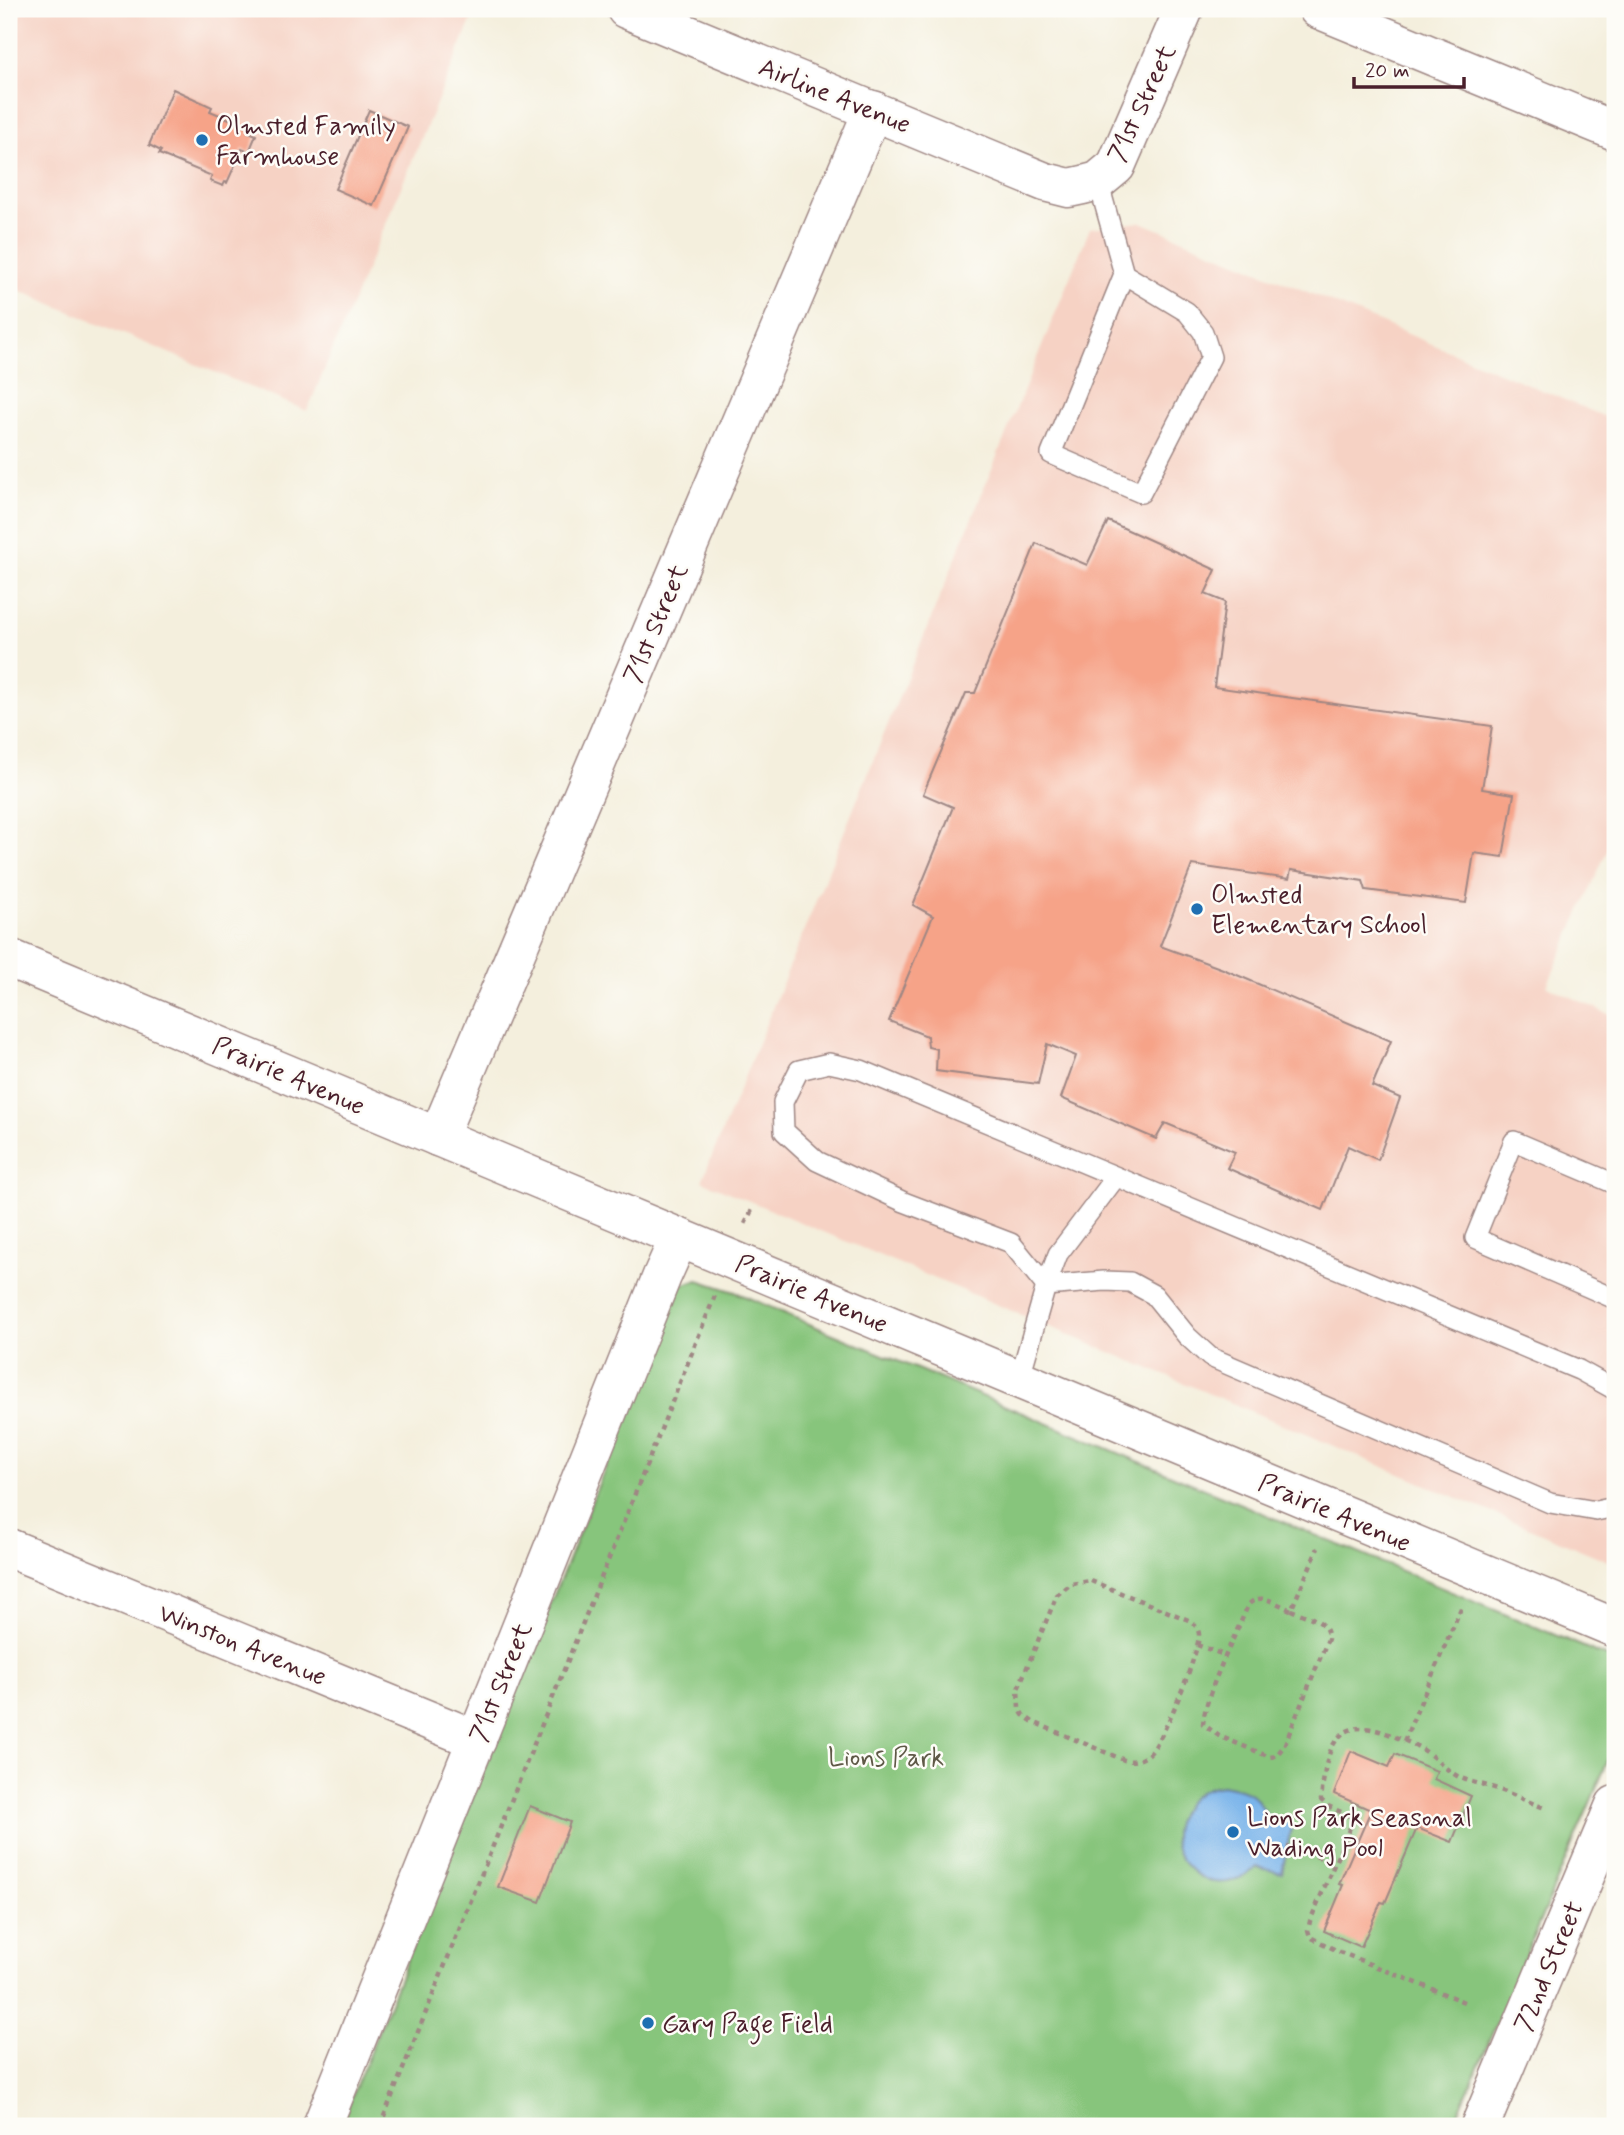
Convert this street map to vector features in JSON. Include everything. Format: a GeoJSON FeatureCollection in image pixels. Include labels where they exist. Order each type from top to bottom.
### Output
{"type":"FeatureCollection","features":[{"type":"Feature","properties":{"kind":"street","name":"Airline Avenue"},"geometry":{"type":"LineString","coordinates":[[626,9],[1045,182]]}},
{"type":"Feature","properties":{"kind":"street","name":"71st Street"},"geometry":{"type":"LineString","coordinates":[[1045,182],[1069,188],[1098,181],[1116,166],[1184,9]]}},
{"type":"Feature","properties":{"kind":"street"},"geometry":{"type":"LineString","coordinates":[[1318,9],[1615,131]]}},
{"type":"Feature","properties":{"kind":"street","name":"71st Street"},"geometry":{"type":"LineString","coordinates":[[438,1137],[873,110]]}},
{"type":"Feature","properties":{"kind":"street","name":"Prairie Avenue"},"geometry":{"type":"LineString","coordinates":[[9,958],[1615,1628]]}},
{"type":"Feature","properties":{"kind":"street","name":"71st Street"},"geometry":{"type":"LineString","coordinates":[[322,2126],[679,1238]]}},
{"type":"Feature","properties":{"kind":"street","name":"Winston Avenue"},"geometry":{"type":"LineString","coordinates":[[9,1548],[477,1740]]}},
{"type":"Feature","properties":{"kind":"street","name":"72nd Street"},"geometry":{"type":"LineString","coordinates":[[1480,2126],[1615,1805]]}},
{"type":"Feature","properties":{"kind":"lane"},"geometry":{"type":"LineString","coordinates":[[1098,181],[1124,274],[1051,454],[1141,493],[1211,358],[1203,332],[1187,312],[1124,274]]}},
{"type":"Feature","properties":{"kind":"lane"},"geometry":{"type":"LineString","coordinates":[[1046,1286],[1011,1243],[904,1202],[817,1161],[784,1131],[783,1102],[799,1070],[829,1063],[861,1070],[1579,1370],[1615,1390]]}},
{"type":"Feature","properties":{"kind":"lane"},"geometry":{"type":"LineString","coordinates":[[1615,1184],[1514,1141],[1475,1238],[1615,1299]]}},
{"type":"Feature","properties":{"kind":"lane"},"geometry":{"type":"LineString","coordinates":[[1019,1380],[1058,1254],[1115,1177]]}},
{"type":"Feature","properties":{"kind":"lane"},"geometry":{"type":"LineString","coordinates":[[1046,1286],[1104,1281],[1130,1282],[1154,1295],[1187,1336],[1210,1357],[1550,1503],[1596,1511],[1615,1507]]}},
{"type":"Feature","properties":{"kind":"path"},"geometry":{"type":"LineString","coordinates":[[380,2126],[729,1259],[752,1210]]}},
{"type":"Feature","properties":{"kind":"path"},"geometry":{"type":"LineString","coordinates":[[1290,1610],[1318,1548]]}},
{"type":"Feature","properties":{"kind":"path"},"geometry":{"type":"LineString","coordinates":[[1091,1581],[1191,1620],[1199,1635],[1197,1645],[1161,1737],[1150,1753],[1136,1761],[1124,1760],[1049,1730],[1026,1718],[1018,1708],[1018,1689],[1050,1609],[1057,1595],[1072,1584],[1091,1581]]}},
{"type":"Feature","properties":{"kind":"path"},"geometry":{"type":"LineString","coordinates":[[1256,1598],[1262,1598],[1290,1610],[1325,1625],[1329,1632],[1284,1746],[1276,1756],[1270,1757],[1219,1736],[1203,1724],[1207,1702],[1248,1605],[1256,1598]]}},
{"type":"Feature","properties":{"kind":"path"},"geometry":{"type":"LineString","coordinates":[[1404,1741],[1461,1608]]}},
{"type":"Feature","properties":{"kind":"path"},"geometry":{"type":"LineString","coordinates":[[1197,1645],[1227,1656]]}},
{"type":"Feature","properties":{"kind":"path"},"geometry":{"type":"LineString","coordinates":[[1464,2002],[1340,1952],[1310,1937],[1310,1921],[1354,1818],[1321,1800],[1326,1764],[1338,1736],[1346,1730],[1356,1727],[1376,1730],[1423,1749],[1460,1777],[1545,1808]]}},
{"type":"Feature","properties":{"kind":"path"},"geometry":{"type":"LineString","coordinates":[[1287,1847],[1335,1863]]}},
{"type":"Feature","properties":{"kind":"shaded area"},"geometry":{"type":"Polygon","coordinates":[[[23,9],[476,9],[307,411],[9,286],[9,42],[23,9]]]}},
{"type":"Feature","properties":{"kind":"shaded area","name":"Olmsted Elementary School"},"geometry":{"type":"Polygon","coordinates":[[[1141,222],[1615,421],[1615,833],[1547,986],[1615,1017],[1615,1564],[702,1181],[1090,228],[1141,222]]]}},
{"type":"Feature","properties":{"kind":"green space","name":"Lions Park"},"geometry":{"type":"Polygon","coordinates":[[[698,1280],[735,1292],[1615,1660],[1615,1744],[1453,2126],[340,2126],[675,1295],[682,1284],[698,1280]]]}},
{"type":"Feature","properties":{"kind":"water","name":"Lions Park Seasonal Wading Pool"},"geometry":{"type":"Polygon","coordinates":[[[1222,1785],[1252,1794],[1269,1819],[1292,1823],[1282,1873],[1257,1867],[1239,1879],[1212,1881],[1194,1873],[1181,1859],[1175,1846],[1174,1835],[1180,1814],[1193,1797],[1211,1787],[1222,1785]]]}},
{"type":"Feature","properties":{"kind":"building","name":"Olmsted Family Farmhouse"},"geometry":{"type":"Polygon","coordinates":[[[173,89],[212,107],[210,111],[251,128],[249,132],[256,135],[249,152],[242,149],[227,183],[223,186],[210,181],[212,176],[159,154],[161,151],[149,145],[173,89]]]}},
{"type":"Feature","properties":{"kind":"building"},"geometry":{"type":"Polygon","coordinates":[[[369,110],[408,127],[374,206],[335,189],[369,110]]]}},
{"type":"Feature","properties":{"kind":"building","name":"Olmsted Elementary School"},"geometry":{"type":"Polygon","coordinates":[[[1108,521],[1216,570],[1205,594],[1225,602],[1214,687],[1492,726],[1482,789],[1514,794],[1503,857],[1474,853],[1466,903],[1366,890],[1363,881],[1291,870],[1289,879],[1192,865],[1160,946],[1223,969],[1391,1041],[1372,1086],[1400,1098],[1378,1160],[1348,1146],[1323,1210],[1227,1168],[1235,1152],[1165,1123],[1156,1139],[1061,1098],[1076,1056],[1047,1044],[1038,1084],[936,1071],[937,1049],[928,1047],[927,1036],[889,1021],[933,916],[913,905],[953,807],[923,794],[966,693],[975,693],[1036,543],[1087,565],[1108,521]]]}},
{"type":"Feature","properties":{"kind":"building"},"geometry":{"type":"Polygon","coordinates":[[[1351,1751],[1389,1767],[1395,1754],[1437,1771],[1434,1779],[1471,1796],[1452,1842],[1417,1828],[1385,1903],[1381,1902],[1361,1947],[1324,1931],[1343,1885],[1339,1884],[1371,1810],[1334,1794],[1351,1751]]]}},
{"type":"Feature","properties":{"kind":"building"},"geometry":{"type":"Polygon","coordinates":[[[530,1806],[570,1822],[540,1902],[498,1887],[530,1806]]]}},
{"type":"Feature","properties":{"kind":"place","name":"Olmsted Family Farmhouse"},"geometry":{"type":"Point","coordinates":[202,140]}},
{"type":"Feature","properties":{"kind":"place","name":"Olmsted Elementary School"},"geometry":{"type":"Point","coordinates":[1197,909]}},
{"type":"Feature","properties":{"kind":"place","name":"Lions Park Seasonal Wading Pool"},"geometry":{"type":"Point","coordinates":[1233,1832]}},
{"type":"Feature","properties":{"kind":"place","name":"Gary Page Field"},"geometry":{"type":"Point","coordinates":[648,2023]}}]}
